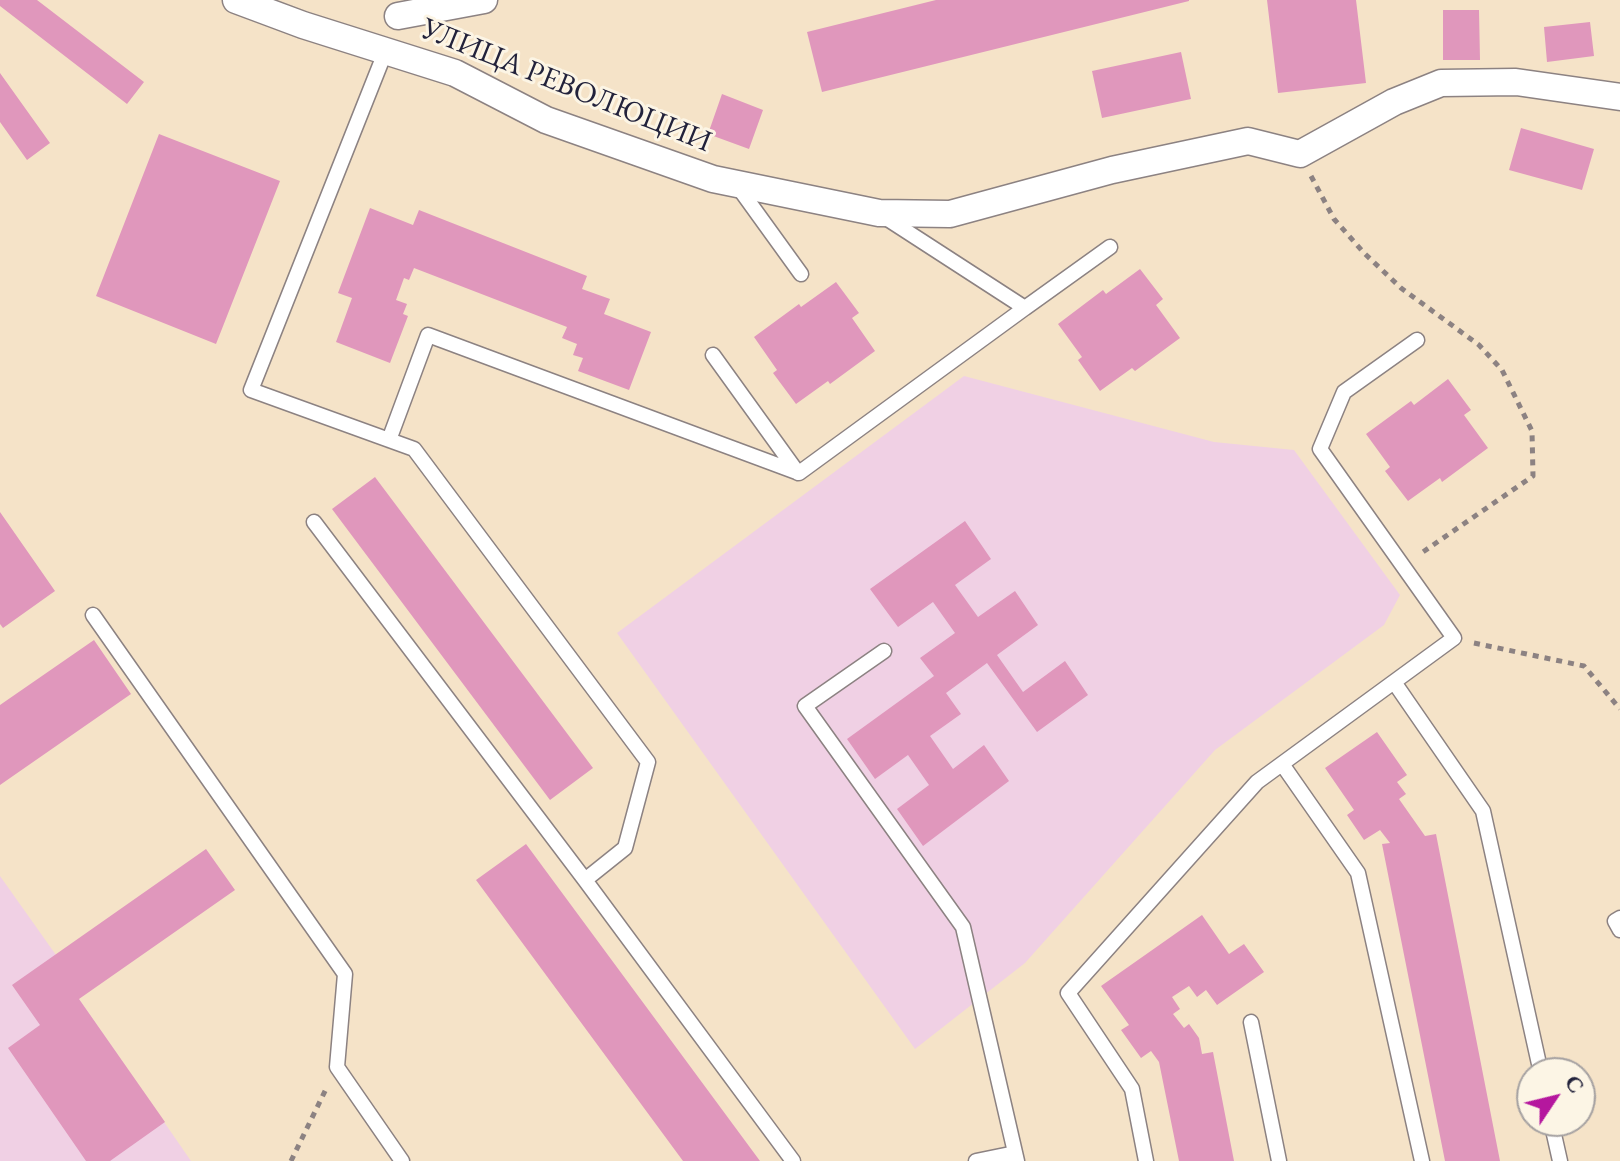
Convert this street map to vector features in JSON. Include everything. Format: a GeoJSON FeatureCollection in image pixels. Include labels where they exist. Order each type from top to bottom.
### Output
{"type":"FeatureCollection","features":[{"type":"Feature","properties":{"kind":"street","name":"УЛИЦА РЕВОЛЮЦИИ"},"geometry":{"type":"LineString","coordinates":[[236,0],[303,25],[455,73],[546,120],[713,179],[879,213],[950,214],[1112,170],[1248,141],[1300,154]]}},
{"type":"Feature","properties":{"kind":"street"},"geometry":{"type":"LineString","coordinates":[[386,50],[401,8],[484,0]]}},
{"type":"Feature","properties":{"kind":"street"},"geometry":{"type":"LineString","coordinates":[[1300,154],[1394,102],[1441,83],[1516,82],[1620,97]]}},
{"type":"Feature","properties":{"kind":"lane"},"geometry":{"type":"LineString","coordinates":[[386,50],[251,390],[414,449],[648,762],[625,848],[585,880]]}},
{"type":"Feature","properties":{"kind":"lane"},"geometry":{"type":"LineString","coordinates":[[735,183],[801,274]]}},
{"type":"Feature","properties":{"kind":"lane"},"geometry":{"type":"LineString","coordinates":[[879,213],[1025,308]]}},
{"type":"Feature","properties":{"kind":"lane"},"geometry":{"type":"LineString","coordinates":[[799,473],[1110,247]]}},
{"type":"Feature","properties":{"kind":"lane"},"geometry":{"type":"LineString","coordinates":[[389,440],[428,335],[799,473]]}},
{"type":"Feature","properties":{"kind":"lane"},"geometry":{"type":"LineString","coordinates":[[1146,1161],[1132,1089],[1068,993],[1257,782],[1454,638],[1320,449],[1344,392],[1417,340]]}},
{"type":"Feature","properties":{"kind":"lane"},"geometry":{"type":"LineString","coordinates":[[713,355],[799,473]]}},
{"type":"Feature","properties":{"kind":"lane"},"geometry":{"type":"LineString","coordinates":[[314,522],[793,1161]]}},
{"type":"Feature","properties":{"kind":"lane"},"geometry":{"type":"LineString","coordinates":[[93,615],[345,974],[337,1067],[402,1161]]}},
{"type":"Feature","properties":{"kind":"lane"},"geometry":{"type":"LineString","coordinates":[[884,651],[805,706],[963,927],[1016,1157],[976,1161]]}},
{"type":"Feature","properties":{"kind":"lane"},"geometry":{"type":"LineString","coordinates":[[1394,682],[1483,811],[1537,1057]]}},
{"type":"Feature","properties":{"kind":"lane"},"geometry":{"type":"LineString","coordinates":[[1282,764],[1358,873],[1422,1161]]}},
{"type":"Feature","properties":{"kind":"lane"},"geometry":{"type":"LineString","coordinates":[[1620,918],[1615,921],[1620,930]]}},
{"type":"Feature","properties":{"kind":"lane"},"geometry":{"type":"LineString","coordinates":[[1251,1022],[1279,1161]]}},
{"type":"Feature","properties":{"kind":"lane"},"geometry":{"type":"LineString","coordinates":[[1555,1137],[1560,1161]]}},
{"type":"Feature","properties":{"kind":"path"},"geometry":{"type":"LineString","coordinates":[[1300,154],[1334,219],[1364,253],[1401,288],[1479,345],[1502,370],[1532,431],[1533,476],[1402,565]]}},
{"type":"Feature","properties":{"kind":"path"},"geometry":{"type":"LineString","coordinates":[[1454,638],[1584,666],[1620,709]]}},
{"type":"Feature","properties":{"kind":"path"},"geometry":{"type":"LineString","coordinates":[[291,1161],[337,1067]]}},
{"type":"Feature","properties":{"kind":"shaded area"},"geometry":{"type":"Polygon","coordinates":[[[964,376],[1214,442],[1294,450],[1400,595],[1384,625],[1215,750],[1025,963],[915,1049],[617,633],[964,376]]]}},
{"type":"Feature","properties":{"kind":"shaded area"},"geometry":{"type":"Polygon","coordinates":[[[0,876],[56,955],[79,999],[191,1161],[0,1161],[0,876]]]}},
{"type":"Feature","properties":{"kind":"building"},"geometry":{"type":"Polygon","coordinates":[[[0,0],[37,0],[144,82],[127,104],[0,6],[0,0]]]}},
{"type":"Feature","properties":{"kind":"building"},"geometry":{"type":"Polygon","coordinates":[[[936,0],[1189,1],[822,92],[807,32],[936,0]]]}},
{"type":"Feature","properties":{"kind":"building"},"geometry":{"type":"Polygon","coordinates":[[[1267,0],[1356,0],[1366,83],[1278,93],[1267,0]]]}},
{"type":"Feature","properties":{"kind":"building"},"geometry":{"type":"Polygon","coordinates":[[[1443,10],[1479,10],[1480,60],[1443,60],[1443,10]]]}},
{"type":"Feature","properties":{"kind":"building"},"geometry":{"type":"Polygon","coordinates":[[[1590,22],[1594,56],[1547,62],[1544,27],[1590,22]]]}},
{"type":"Feature","properties":{"kind":"building"},"geometry":{"type":"Polygon","coordinates":[[[1181,52],[1191,99],[1102,118],[1092,71],[1181,52]]]}},
{"type":"Feature","properties":{"kind":"building"},"geometry":{"type":"Polygon","coordinates":[[[0,73],[50,143],[27,160],[0,122],[0,73]]]}},
{"type":"Feature","properties":{"kind":"building"},"geometry":{"type":"Polygon","coordinates":[[[722,94],[763,110],[749,149],[708,134],[722,94]]]}},
{"type":"Feature","properties":{"kind":"building"},"geometry":{"type":"Polygon","coordinates":[[[1521,128],[1594,149],[1582,190],[1509,170],[1521,128]]]}},
{"type":"Feature","properties":{"kind":"building"},"geometry":{"type":"Polygon","coordinates":[[[159,134],[280,181],[216,344],[96,296],[159,134]]]}},
{"type":"Feature","properties":{"kind":"building"},"geometry":{"type":"Polygon","coordinates":[[[370,208],[413,225],[419,210],[587,276],[582,289],[610,299],[604,314],[651,332],[629,390],[578,371],[583,358],[573,355],[577,344],[562,338],[567,327],[414,268],[409,280],[404,278],[396,300],[407,304],[403,314],[408,316],[390,363],[336,342],[352,298],[338,293],[370,208]]]}},
{"type":"Feature","properties":{"kind":"building"},"geometry":{"type":"Polygon","coordinates":[[[1140,269],[1163,299],[1156,305],[1180,338],[1135,371],[1132,368],[1100,391],[1078,360],[1082,357],[1058,324],[1103,290],[1106,294],[1140,269]]]}},
{"type":"Feature","properties":{"kind":"building"},"geometry":{"type":"Polygon","coordinates":[[[836,282],[859,313],[852,318],[875,351],[796,404],[773,373],[777,370],[754,337],[836,282]]]}},
{"type":"Feature","properties":{"kind":"building"},"geometry":{"type":"Polygon","coordinates":[[[1448,379],[1471,410],[1464,415],[1488,448],[1442,482],[1440,478],[1408,501],[1385,471],[1390,467],[1366,434],[1411,401],[1414,405],[1448,379]]]}},
{"type":"Feature","properties":{"kind":"building"},"geometry":{"type":"Polygon","coordinates":[[[375,477],[593,768],[550,800],[332,509],[375,477]]]}},
{"type":"Feature","properties":{"kind":"building"},"geometry":{"type":"Polygon","coordinates":[[[0,512],[55,591],[3,628],[0,624],[0,512]]]}},
{"type":"Feature","properties":{"kind":"building"},"geometry":{"type":"Polygon","coordinates":[[[965,521],[991,559],[955,585],[978,617],[1015,591],[1038,625],[997,655],[1023,692],[1065,661],[1088,695],[1037,732],[987,663],[946,693],[961,714],[930,736],[953,769],[984,745],[1009,781],[923,846],[897,809],[929,785],[908,755],[875,779],[847,739],[934,676],[920,658],[955,633],[933,602],[898,627],[870,589],[965,521]]]}},
{"type":"Feature","properties":{"kind":"building"},"geometry":{"type":"Polygon","coordinates":[[[94,640],[131,694],[0,785],[0,705],[94,640]]]}},
{"type":"Feature","properties":{"kind":"building"},"geometry":{"type":"Polygon","coordinates":[[[1377,732],[1407,775],[1397,782],[1406,794],[1399,799],[1425,836],[1436,834],[1500,1161],[1445,1161],[1382,844],[1390,843],[1380,830],[1364,840],[1347,815],[1354,810],[1325,768],[1377,732]]]}},
{"type":"Feature","properties":{"kind":"building"},"geometry":{"type":"Polygon","coordinates":[[[526,844],[760,1161],[683,1161],[476,880],[526,844]]]}},
{"type":"Feature","properties":{"kind":"building"},"geometry":{"type":"Polygon","coordinates":[[[206,849],[235,890],[79,999],[165,1122],[110,1161],[86,1161],[8,1048],[40,1025],[12,985],[206,849]]]}},
{"type":"Feature","properties":{"kind":"building"},"geometry":{"type":"Polygon","coordinates":[[[1202,915],[1229,954],[1244,944],[1264,972],[1217,1005],[1206,990],[1197,997],[1189,986],[1172,997],[1180,1009],[1173,1014],[1184,1028],[1189,1024],[1199,1038],[1202,1054],[1213,1052],[1234,1161],[1179,1161],[1159,1062],[1151,1051],[1141,1058],[1121,1030],[1129,1025],[1101,986],[1202,915]]]}}]}
